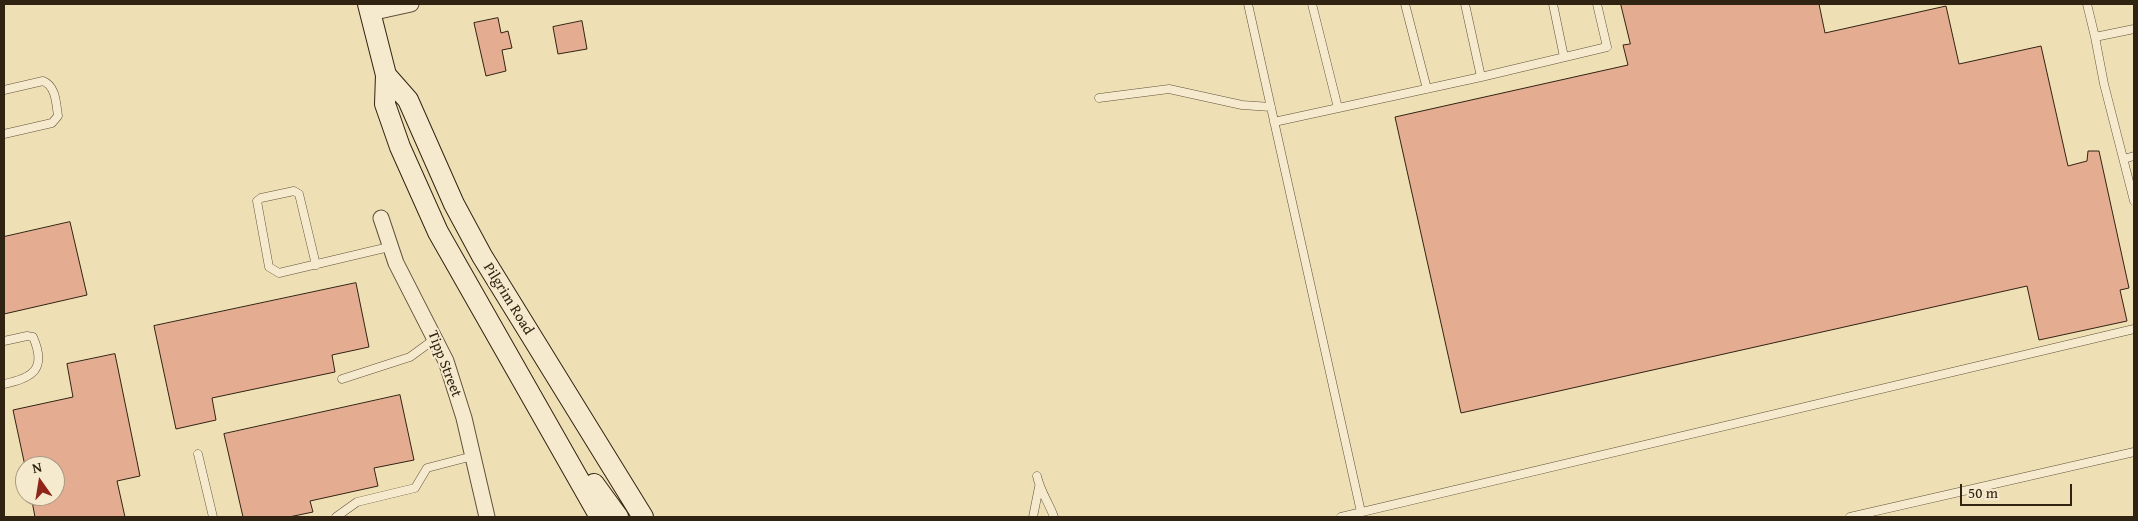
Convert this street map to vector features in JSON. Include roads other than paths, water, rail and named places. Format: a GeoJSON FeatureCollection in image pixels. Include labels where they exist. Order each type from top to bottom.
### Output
{"type":"FeatureCollection","features":[{"type":"Feature","properties":{"kind":"street"},"geometry":{"type":"LineString","coordinates":[[369,8],[411,4]]}},
{"type":"Feature","properties":{"kind":"street","name":"Pilgrim Road"},"geometry":{"type":"LineString","coordinates":[[369,8],[386,75],[385,104],[394,130],[438,232],[600,517]]}},
{"type":"Feature","properties":{"kind":"street","name":"Pilgrim Road"},"geometry":{"type":"LineString","coordinates":[[386,75],[408,100],[454,204],[482,256],[643,517]]}},
{"type":"Feature","properties":{"kind":"street","name":"Tipp Street"},"geometry":{"type":"LineString","coordinates":[[381,218],[389,247],[396,263],[436,338],[455,386],[487,517]]}},
{"type":"Feature","properties":{"kind":"street"},"geometry":{"type":"LineString","coordinates":[[569,463],[593,483],[618,517]]}},
{"type":"Feature","properties":{"kind":"lane"},"geometry":{"type":"LineString","coordinates":[[1248,4],[1360,512]]}},
{"type":"Feature","properties":{"kind":"lane"},"geometry":{"type":"LineString","coordinates":[[1312,4],[1338,108]]}},
{"type":"Feature","properties":{"kind":"lane"},"geometry":{"type":"LineString","coordinates":[[1405,4],[1426,89]]}},
{"type":"Feature","properties":{"kind":"lane"},"geometry":{"type":"LineString","coordinates":[[1465,4],[1481,77]]}},
{"type":"Feature","properties":{"kind":"lane"},"geometry":{"type":"LineString","coordinates":[[1553,4],[1564,57]]}},
{"type":"Feature","properties":{"kind":"lane"},"geometry":{"type":"LineString","coordinates":[[1274,122],[1481,77],[1607,47],[1597,4]]}},
{"type":"Feature","properties":{"kind":"lane"},"geometry":{"type":"LineString","coordinates":[[2087,4],[2134,201]]}},
{"type":"Feature","properties":{"kind":"lane"},"geometry":{"type":"LineString","coordinates":[[2095,37],[2134,29]]}},
{"type":"Feature","properties":{"kind":"lane"},"geometry":{"type":"LineString","coordinates":[[4,90],[43,82],[48,84],[52,88],[58,116],[52,123],[4,134]]}},
{"type":"Feature","properties":{"kind":"lane"},"geometry":{"type":"LineString","coordinates":[[1099,98],[1169,89],[1242,105],[1271,107]]}},
{"type":"Feature","properties":{"kind":"lane"},"geometry":{"type":"LineString","coordinates":[[2124,159],[2134,156]]}},
{"type":"Feature","properties":{"kind":"lane"},"geometry":{"type":"LineString","coordinates":[[316,264],[299,194],[294,191],[261,198],[257,201],[256,206],[269,267],[279,273],[389,247]]}},
{"type":"Feature","properties":{"kind":"lane"},"geometry":{"type":"LineString","coordinates":[[1341,517],[1810,408],[2134,329]]}},
{"type":"Feature","properties":{"kind":"lane"},"geometry":{"type":"LineString","coordinates":[[4,341],[28,336],[33,337],[37,356],[36,369],[31,376],[4,384]]}},
{"type":"Feature","properties":{"kind":"lane"},"geometry":{"type":"LineString","coordinates":[[342,379],[402,361],[436,338]]}},
{"type":"Feature","properties":{"kind":"lane"},"geometry":{"type":"LineString","coordinates":[[1850,517],[2134,452]]}},
{"type":"Feature","properties":{"kind":"lane"},"geometry":{"type":"LineString","coordinates":[[198,454],[213,517]]}},
{"type":"Feature","properties":{"kind":"lane"},"geometry":{"type":"LineString","coordinates":[[336,517],[357,502],[415,488],[427,468],[473,456]]}},
{"type":"Feature","properties":{"kind":"lane"},"geometry":{"type":"LineString","coordinates":[[1033,517],[1039,487],[1037,476]]}},
{"type":"Feature","properties":{"kind":"lane"},"geometry":{"type":"LineString","coordinates":[[1039,487],[1049,501],[1054,517]]}}]}
